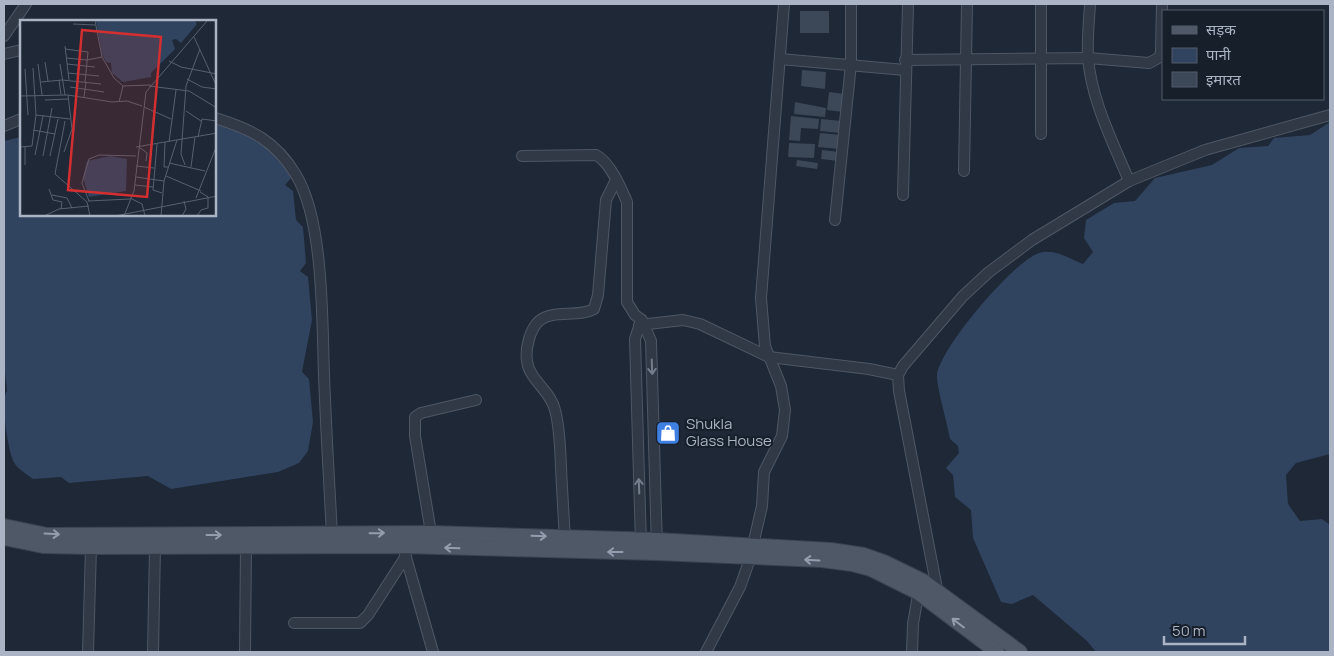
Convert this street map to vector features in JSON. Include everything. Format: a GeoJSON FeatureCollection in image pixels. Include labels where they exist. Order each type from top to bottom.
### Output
{"type":"FeatureCollection","features":[{"type":"Feature","properties":{"kind":"main road"},"geometry":{"type":"LineString","coordinates":[[4,526],[48,534],[92,536],[332,534],[404,545],[431,533],[564,537],[641,546]]}},
{"type":"Feature","properties":{"kind":"main road"},"geometry":{"type":"LineString","coordinates":[[4,538],[43,546],[91,548],[404,545],[565,552],[641,546],[752,551],[831,550],[864,555],[884,562],[1020,652]]}},
{"type":"Feature","properties":{"kind":"main road"},"geometry":{"type":"LineString","coordinates":[[936,598],[997,652]]}},
{"type":"Feature","properties":{"kind":"street"},"geometry":{"type":"LineString","coordinates":[[4,36],[26,4]]}},
{"type":"Feature","properties":{"kind":"street"},"geometry":{"type":"LineString","coordinates":[[706,652],[740,588],[752,551],[762,506],[764,472],[782,436],[785,423],[784,398],[762,335],[761,298],[784,4]]}},
{"type":"Feature","properties":{"kind":"street"},"geometry":{"type":"LineString","coordinates":[[835,220],[850,64],[851,4]]}},
{"type":"Feature","properties":{"kind":"street"},"geometry":{"type":"LineString","coordinates":[[903,195],[905,60],[908,4]]}},
{"type":"Feature","properties":{"kind":"street"},"geometry":{"type":"LineString","coordinates":[[964,171],[967,4]]}},
{"type":"Feature","properties":{"kind":"street"},"geometry":{"type":"LineString","coordinates":[[1041,4],[1041,134]]}},
{"type":"Feature","properties":{"kind":"street"},"geometry":{"type":"LineString","coordinates":[[1090,4],[1088,58],[1093,87],[1105,123],[1129,181]]}},
{"type":"Feature","properties":{"kind":"street"},"geometry":{"type":"LineString","coordinates":[[905,60],[1088,58],[1149,63],[1160,57],[1162,4]]}},
{"type":"Feature","properties":{"kind":"street"},"geometry":{"type":"LineString","coordinates":[[4,54],[20,50]]}},
{"type":"Feature","properties":{"kind":"street"},"geometry":{"type":"LineString","coordinates":[[780,60],[850,64],[905,70]]}},
{"type":"Feature","properties":{"kind":"street"},"geometry":{"type":"LineString","coordinates":[[936,598],[898,391],[898,376],[903,366],[964,296],[989,272],[1055,225],[1129,181],[1205,150],[1330,115]]}},
{"type":"Feature","properties":{"kind":"street"},"geometry":{"type":"LineString","coordinates":[[216,118],[246,128],[271,145],[297,175],[311,212],[317,247],[324,342],[332,534]]}},
{"type":"Feature","properties":{"kind":"street"},"geometry":{"type":"LineString","coordinates":[[4,126],[20,119]]}},
{"type":"Feature","properties":{"kind":"street"},"geometry":{"type":"LineString","coordinates":[[522,156],[596,155],[605,162],[623,191],[628,212],[627,302],[651,341],[657,546]]}},
{"type":"Feature","properties":{"kind":"street"},"geometry":{"type":"LineString","coordinates":[[565,552],[558,425],[555,408],[531,374],[526,352],[533,330],[538,322],[553,315],[580,314],[594,310],[598,295],[606,200],[616,180]]}},
{"type":"Feature","properties":{"kind":"street"},"geometry":{"type":"LineString","coordinates":[[642,324],[683,320],[700,324],[769,357],[869,368],[898,376]]}},
{"type":"Feature","properties":{"kind":"street"},"geometry":{"type":"LineString","coordinates":[[641,546],[635,339],[642,324]]}},
{"type":"Feature","properties":{"kind":"street"},"geometry":{"type":"LineString","coordinates":[[431,533],[415,436],[415,417],[421,413],[476,400]]}},
{"type":"Feature","properties":{"kind":"street"},"geometry":{"type":"LineString","coordinates":[[294,623],[360,623],[368,615],[404,545]]}},
{"type":"Feature","properties":{"kind":"street"},"geometry":{"type":"LineString","coordinates":[[404,545],[433,652]]}},
{"type":"Feature","properties":{"kind":"street"},"geometry":{"type":"LineString","coordinates":[[246,546],[246,652]]}},
{"type":"Feature","properties":{"kind":"street"},"geometry":{"type":"LineString","coordinates":[[152,652],[155,547]]}},
{"type":"Feature","properties":{"kind":"street"},"geometry":{"type":"LineString","coordinates":[[88,652],[91,548]]}},
{"type":"Feature","properties":{"kind":"street"},"geometry":{"type":"LineString","coordinates":[[912,652],[913,624],[920,587]]}},
{"type":"Feature","properties":{"kind":"water"},"geometry":{"type":"Polygon","coordinates":[[[225,121],[283,156],[292,177],[285,185],[293,191],[296,220],[303,227],[306,263],[300,271],[308,277],[312,320],[302,372],[309,379],[313,422],[308,451],[299,463],[278,472],[171,489],[148,476],[69,483],[61,477],[33,479],[19,468],[12,459],[4,405],[7,391],[4,363],[4,141],[20,137],[20,216],[216,216],[216,122],[225,121]]]}},
{"type":"Feature","properties":{"kind":"water"},"geometry":{"type":"Polygon","coordinates":[[[1330,122],[1330,454],[1296,463],[1286,475],[1288,504],[1300,521],[1322,519],[1330,525],[1330,652],[1096,652],[1087,641],[1033,595],[1012,604],[1001,602],[973,538],[971,510],[955,497],[953,475],[946,468],[959,453],[958,446],[950,439],[937,375],[941,362],[964,327],[1013,272],[1028,259],[1039,253],[1050,252],[1062,255],[1083,264],[1093,252],[1084,238],[1086,220],[1114,203],[1135,201],[1155,178],[1212,165],[1239,148],[1268,146],[1274,138],[1310,135],[1330,122]]]}},
{"type":"Feature","properties":{"kind":"building"},"geometry":{"type":"Polygon","coordinates":[[[800,11],[829,11],[829,33],[800,33],[800,11]]]}},
{"type":"Feature","properties":{"kind":"building"},"geometry":{"type":"Polygon","coordinates":[[[802,70],[826,72],[825,89],[801,86],[802,70]]]}},
{"type":"Feature","properties":{"kind":"building"},"geometry":{"type":"Polygon","coordinates":[[[829,92],[845,94],[843,112],[827,110],[829,92]]]}},
{"type":"Feature","properties":{"kind":"building"},"geometry":{"type":"Polygon","coordinates":[[[795,102],[826,108],[825,117],[794,114],[795,102]]]}},
{"type":"Feature","properties":{"kind":"building"},"geometry":{"type":"Polygon","coordinates":[[[791,116],[819,119],[818,129],[801,128],[800,141],[789,140],[791,116]]]}},
{"type":"Feature","properties":{"kind":"building"},"geometry":{"type":"Polygon","coordinates":[[[821,119],[842,121],[841,133],[820,131],[821,119]]]}},
{"type":"Feature","properties":{"kind":"building"},"geometry":{"type":"Polygon","coordinates":[[[820,133],[841,135],[840,149],[818,147],[820,133]]]}},
{"type":"Feature","properties":{"kind":"building"},"geometry":{"type":"Polygon","coordinates":[[[789,143],[815,144],[814,158],[788,157],[789,143]]]}},
{"type":"Feature","properties":{"kind":"building"},"geometry":{"type":"Polygon","coordinates":[[[822,150],[839,152],[838,161],[821,159],[822,150]]]}},
{"type":"Feature","properties":{"kind":"building"},"geometry":{"type":"Polygon","coordinates":[[[797,160],[818,163],[817,169],[796,166],[797,160]]]}},
{"type":"Feature","properties":{"kind":"place","name":"Shukla Glass House"},"geometry":{"type":"Point","coordinates":[668,433]}}]}
